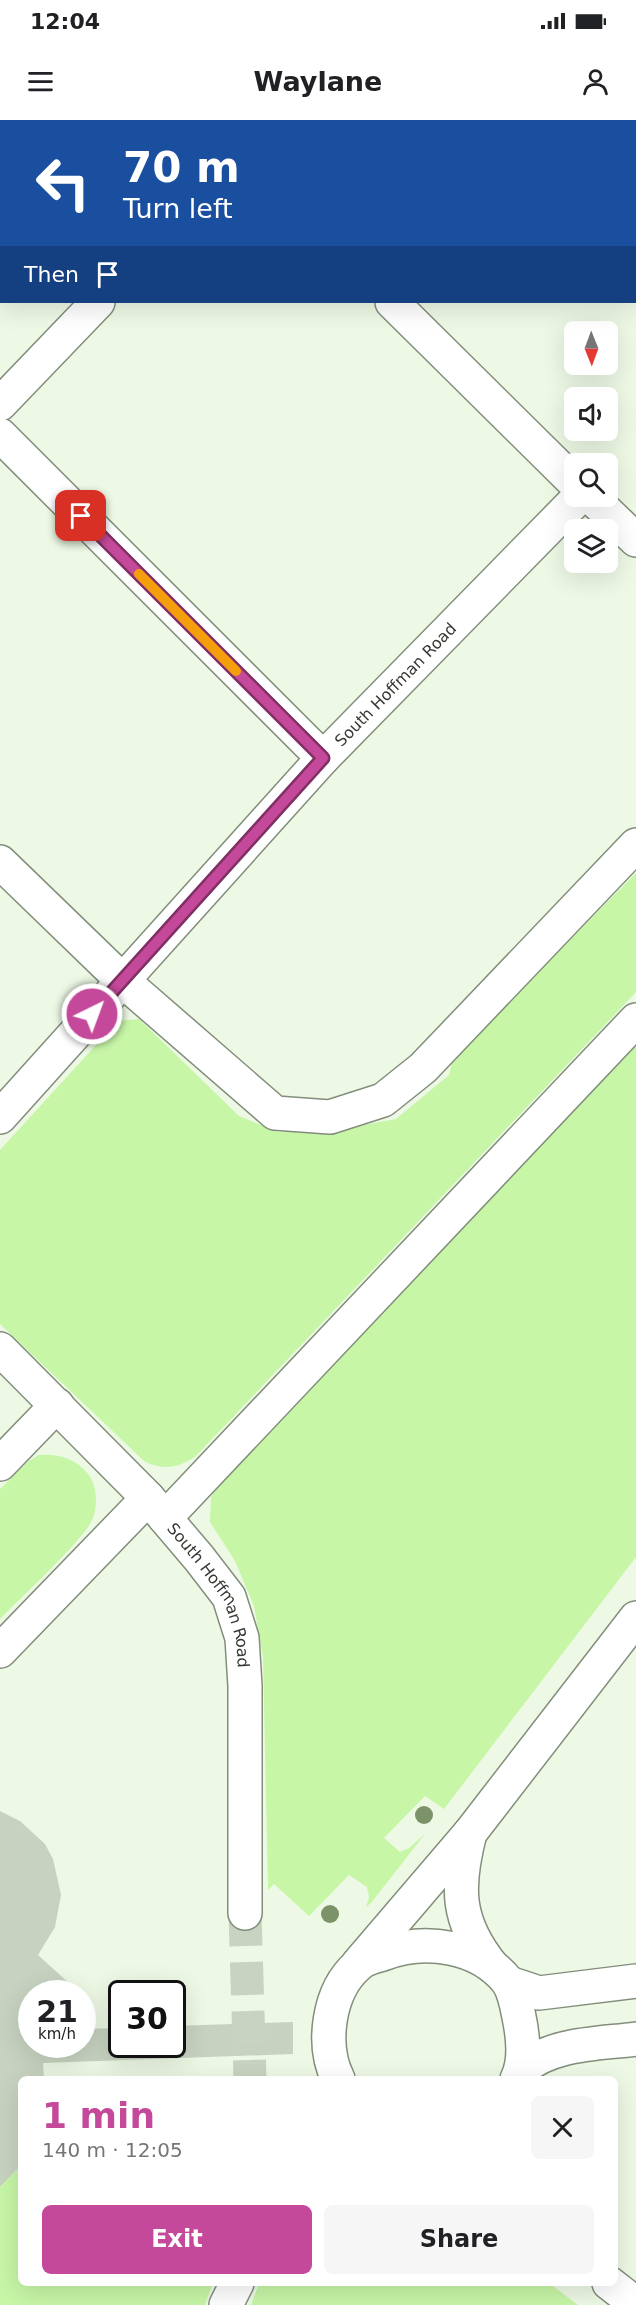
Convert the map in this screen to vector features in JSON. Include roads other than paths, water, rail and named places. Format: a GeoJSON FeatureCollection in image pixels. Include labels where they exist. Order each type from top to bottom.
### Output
{"type":"FeatureCollection","features":[{"type":"Feature","properties":{"kind":"street"},"geometry":{"type":"LineString","coordinates":[[0,404],[97,303]]}},
{"type":"Feature","properties":{"kind":"street"},"geometry":{"type":"LineString","coordinates":[[393,303],[564,472]]}},
{"type":"Feature","properties":{"kind":"street"},"geometry":{"type":"LineString","coordinates":[[0,435],[323,758]]}},
{"type":"Feature","properties":{"kind":"street","name":"South Hoffman Road"},"geometry":{"type":"LineString","coordinates":[[0,1117],[323,758],[569,507]]}},
{"type":"Feature","properties":{"kind":"street"},"geometry":{"type":"LineString","coordinates":[[602,507],[636,540]]}},
{"type":"Feature","properties":{"kind":"street"},"geometry":{"type":"LineString","coordinates":[[0,862],[122,980],[275,1113],[330,1117],[382,1100],[423,1068],[636,845]]}},
{"type":"Feature","properties":{"kind":"street"},"geometry":{"type":"LineString","coordinates":[[0,1651],[156,1508],[636,1020]]}},
{"type":"Feature","properties":{"kind":"street","name":"South Hoffman Road"},"geometry":{"type":"LineString","coordinates":[[0,1349],[156,1508],[200,1557],[229,1597],[242,1638],[245,1686],[245,1913]]}},
{"type":"Feature","properties":{"kind":"street"},"geometry":{"type":"LineString","coordinates":[[0,1464],[57,1405]]}},
{"type":"Feature","properties":{"kind":"street"},"geometry":{"type":"LineString","coordinates":[[337,2076],[330,2059],[330,2024],[336,2001],[345,1981],[470,1833],[636,1618]]}},
{"type":"Feature","properties":{"kind":"street"},"geometry":{"type":"LineString","coordinates":[[470,1833],[462,1864],[462,1903],[474,1944],[502,1977],[520,2021],[523,2053],[519,2075]]}},
{"type":"Feature","properties":{"kind":"street"},"geometry":{"type":"LineString","coordinates":[[358,1964],[392,1950],[435,1946],[469,1953],[502,1977],[539,1993],[636,1981]]}},
{"type":"Feature","properties":{"kind":"street"},"geometry":{"type":"LineString","coordinates":[[519,2075],[533,2059],[552,2052],[636,2039]]}},
{"type":"Feature","properties":{"kind":"street"},"geometry":{"type":"LineString","coordinates":[[226,2305],[236,2286]]}},
{"type":"Feature","properties":{"kind":"street"},"geometry":{"type":"LineString","coordinates":[[613,2286],[636,2304]]}},
{"type":"Feature","properties":{"kind":"tunnel"},"geometry":{"type":"LineString","coordinates":[[245,1913],[250,2076]]}}]}
